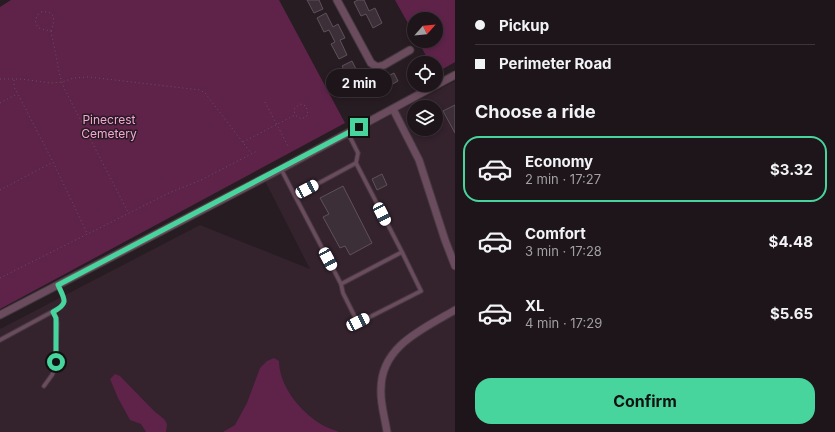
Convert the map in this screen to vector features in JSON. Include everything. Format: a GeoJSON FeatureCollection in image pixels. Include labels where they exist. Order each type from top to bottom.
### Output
{"type":"FeatureCollection","features":[{"type":"Feature","properties":{"kind":"street"},"geometry":{"type":"LineString","coordinates":[[338,0],[371,63],[377,67],[384,65],[410,50]]}},
{"type":"Feature","properties":{"kind":"street"},"geometry":{"type":"LineString","coordinates":[[0,315],[281,169],[455,75]]}},
{"type":"Feature","properties":{"kind":"street"},"geometry":{"type":"LineString","coordinates":[[393,109],[420,160],[445,240],[455,266]]}},
{"type":"Feature","properties":{"kind":"street"},"geometry":{"type":"LineString","coordinates":[[387,432],[380,390],[382,374],[391,356],[397,347],[405,341],[455,310]]}},
{"type":"Feature","properties":{"kind":"lane"},"geometry":{"type":"LineString","coordinates":[[281,169],[341,284],[343,293],[358,322],[421,291],[356,163],[358,153],[348,133]]}},
{"type":"Feature","properties":{"kind":"lane"},"geometry":{"type":"LineString","coordinates":[[295,196],[356,163]]}},
{"type":"Feature","properties":{"kind":"lane"},"geometry":{"type":"LineString","coordinates":[[341,284],[402,252]]}},
{"type":"Feature","properties":{"kind":"lane"},"geometry":{"type":"LineString","coordinates":[[0,340],[53,312],[64,304],[65,300],[58,285]]}},
{"type":"Feature","properties":{"kind":"lane"},"geometry":{"type":"LineString","coordinates":[[44,386],[52,375],[56,362],[56,318],[53,312]]}},
{"type":"Feature","properties":{"kind":"path"},"geometry":{"type":"LineString","coordinates":[[51,31],[41,29],[37,26],[35,22],[38,14],[46,12],[51,13],[54,20],[51,31],[62,82],[128,213]]}},
{"type":"Feature","properties":{"kind":"path"},"geometry":{"type":"LineString","coordinates":[[0,79],[51,83],[62,82],[74,78],[89,77],[200,90],[205,93],[251,154]]}},
{"type":"Feature","properties":{"kind":"path"},"geometry":{"type":"LineString","coordinates":[[14,79],[14,87],[54,162],[87,233]]}},
{"type":"Feature","properties":{"kind":"path"},"geometry":{"type":"LineString","coordinates":[[0,104],[18,94]]}},
{"type":"Feature","properties":{"kind":"path"},"geometry":{"type":"LineString","coordinates":[[265,102],[288,146]]}},
{"type":"Feature","properties":{"kind":"path"},"geometry":{"type":"LineString","coordinates":[[300,104],[306,106],[308,114],[306,117],[301,119],[295,115],[294,109],[296,106],[300,104]]}},
{"type":"Feature","properties":{"kind":"path"},"geometry":{"type":"LineString","coordinates":[[243,142],[295,115]]}},
{"type":"Feature","properties":{"kind":"path"},"geometry":{"type":"LineString","coordinates":[[0,278],[87,233],[169,193],[201,180],[257,151]]}},
{"type":"Feature","properties":{"kind":"path"},"geometry":{"type":"LineString","coordinates":[[0,190],[54,162]]}},
{"type":"Feature","properties":{"kind":"shaded area"},"geometry":{"type":"Polygon","coordinates":[[[455,81],[455,432],[0,432],[0,329],[200,225],[310,269],[265,181],[407,106],[407,136],[443,136],[443,100],[419,100],[434,92],[443,92],[443,87],[455,81]]]}},
{"type":"Feature","properties":{"kind":"green space","name":"Pinecrest Cemetery"},"geometry":{"type":"Polygon","coordinates":[[[11,0],[279,0],[345,123],[0,309],[0,7],[11,0]]]}},
{"type":"Feature","properties":{"kind":"green space"},"geometry":{"type":"Polygon","coordinates":[[[395,0],[455,0],[455,62],[443,69],[443,56],[426,56],[422,48],[443,48],[443,12],[407,12],[407,21],[395,0]]]}},
{"type":"Feature","properties":{"kind":"green space"},"geometry":{"type":"Polygon","coordinates":[[[274,358],[279,361],[282,379],[286,388],[304,411],[319,423],[339,432],[223,432],[235,425],[247,403],[260,368],[267,361],[274,358]]]}},
{"type":"Feature","properties":{"kind":"green space"},"geometry":{"type":"Polygon","coordinates":[[[115,374],[120,376],[154,411],[164,419],[167,424],[166,432],[146,432],[141,424],[130,420],[110,379],[115,374]]]}},
{"type":"Feature","properties":{"kind":"building"},"geometry":{"type":"Polygon","coordinates":[[[307,0],[319,0],[323,9],[314,13],[307,0]]]}},
{"type":"Feature","properties":{"kind":"building"},"geometry":{"type":"Polygon","coordinates":[[[364,0],[369,11],[375,8],[382,23],[373,28],[366,14],[361,16],[354,2],[364,0]]]}},
{"type":"Feature","properties":{"kind":"building"},"geometry":{"type":"Polygon","coordinates":[[[326,13],[333,27],[338,24],[345,38],[340,40],[347,55],[339,59],[331,44],[335,42],[329,30],[324,32],[317,18],[326,13]]]}},
{"type":"Feature","properties":{"kind":"building"},"geometry":{"type":"Polygon","coordinates":[[[352,61],[359,75],[363,72],[370,85],[394,73],[398,81],[371,96],[367,89],[362,91],[354,78],[350,80],[342,66],[352,61]]]}},
{"type":"Feature","properties":{"kind":"building"},"geometry":{"type":"Polygon","coordinates":[[[455,105],[455,133],[443,111],[455,105]]]}},
{"type":"Feature","properties":{"kind":"building"},"geometry":{"type":"Polygon","coordinates":[[[382,174],[387,185],[377,190],[372,179],[382,174]]]}},
{"type":"Feature","properties":{"kind":"building"},"geometry":{"type":"Polygon","coordinates":[[[343,186],[372,243],[350,255],[345,246],[340,248],[323,217],[329,214],[320,198],[343,186]]]}},
{"type":"Feature","properties":{"kind":"route"},"geometry":{"type":"LineString","coordinates":[[56,362],[56,318],[53,312],[62,307],[65,300],[58,285],[359,127]]}}]}
